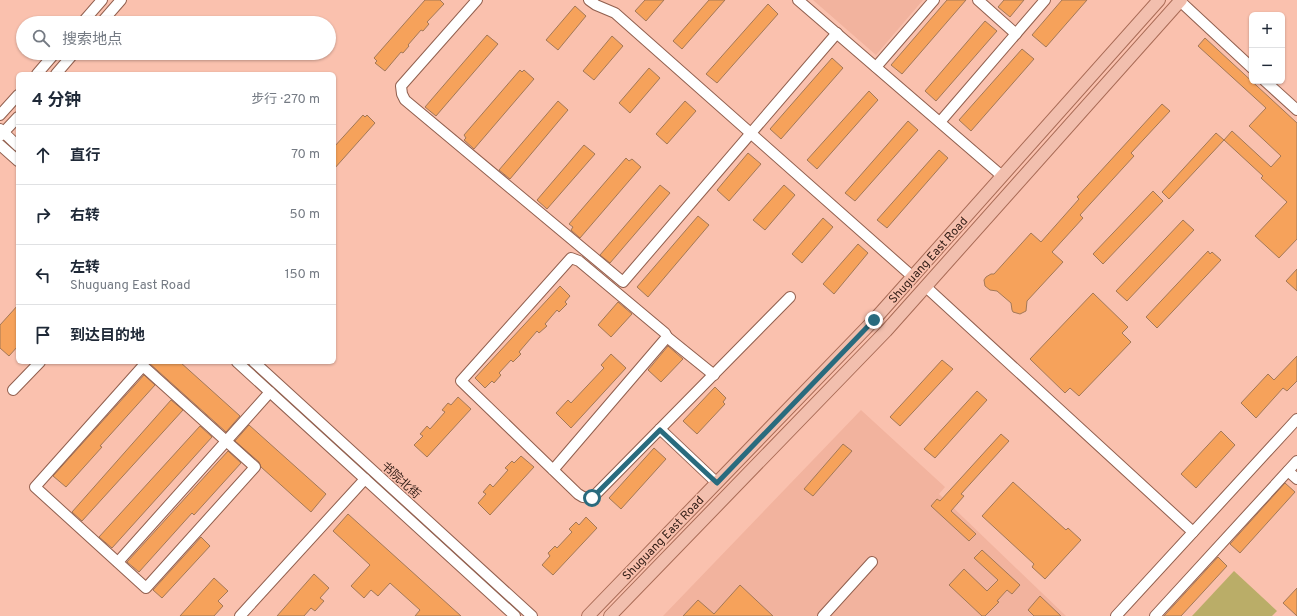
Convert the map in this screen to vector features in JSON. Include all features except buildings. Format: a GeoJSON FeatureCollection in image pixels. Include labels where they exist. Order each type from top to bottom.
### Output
{"type":"FeatureCollection","features":[{"type":"Feature","properties":{"kind":"main road","name":"Shuguang East Road"},"geometry":{"type":"LineString","coordinates":[[588,616],[874,320],[1159,0]]}},
{"type":"Feature","properties":{"kind":"main road","name":"Shuguang East Road"},"geometry":{"type":"LineString","coordinates":[[610,616],[886,332],[1181,1]]}},
{"type":"Feature","properties":{"kind":"street"},"geometry":{"type":"LineString","coordinates":[[88,16],[102,0]]}},
{"type":"Feature","properties":{"kind":"street"},"geometry":{"type":"LineString","coordinates":[[107,16],[121,0]]}},
{"type":"Feature","properties":{"kind":"street"},"geometry":{"type":"LineString","coordinates":[[476,0],[401,86],[404,100],[623,282],[837,33]]}},
{"type":"Feature","properties":{"kind":"street"},"geometry":{"type":"LineString","coordinates":[[590,0],[596,5],[615,13],[913,277]]}},
{"type":"Feature","properties":{"kind":"street"},"geometry":{"type":"LineString","coordinates":[[798,0],[1002,176]]}},
{"type":"Feature","properties":{"kind":"street"},"geometry":{"type":"LineString","coordinates":[[876,67],[934,0]]}},
{"type":"Feature","properties":{"kind":"street"},"geometry":{"type":"LineString","coordinates":[[978,0],[1016,34]]}},
{"type":"Feature","properties":{"kind":"street"},"geometry":{"type":"LineString","coordinates":[[940,122],[1045,0]]}},
{"type":"Feature","properties":{"kind":"street"},"geometry":{"type":"LineString","coordinates":[[1181,1],[1249,65]]}},
{"type":"Feature","properties":{"kind":"street"},"geometry":{"type":"LineString","coordinates":[[38,72],[49,60]]}},
{"type":"Feature","properties":{"kind":"street"},"geometry":{"type":"LineString","coordinates":[[58,72],[68,60]]}},
{"type":"Feature","properties":{"kind":"street"},"geometry":{"type":"LineString","coordinates":[[1268,84],[1297,110]]}},
{"type":"Feature","properties":{"kind":"street"},"geometry":{"type":"LineString","coordinates":[[0,115],[16,97]]}},
{"type":"Feature","properties":{"kind":"street"},"geometry":{"type":"LineString","coordinates":[[16,119],[1,133],[16,144]]}},
{"type":"Feature","properties":{"kind":"street"},"geometry":{"type":"LineString","coordinates":[[0,145],[16,159]]}},
{"type":"Feature","properties":{"kind":"street"},"geometry":{"type":"LineString","coordinates":[[714,375],[667,337],[665,333],[579,261],[571,258],[461,381],[578,494],[583,497],[592,498],[660,430],[714,375],[790,297]]}},
{"type":"Feature","properties":{"kind":"street"},"geometry":{"type":"LineString","coordinates":[[926,287],[1193,532]]}},
{"type":"Feature","properties":{"kind":"street"},"geometry":{"type":"LineString","coordinates":[[553,470],[667,337]]}},
{"type":"Feature","properties":{"kind":"street"},"geometry":{"type":"LineString","coordinates":[[13,390],[38,364]]}},
{"type":"Feature","properties":{"kind":"street","name":"书院北街"},"geometry":{"type":"LineString","coordinates":[[239,364],[515,616]]}},
{"type":"Feature","properties":{"kind":"street","name":"书院北街"},"geometry":{"type":"LineString","coordinates":[[256,364],[532,616]]}},
{"type":"Feature","properties":{"kind":"street"},"geometry":{"type":"LineString","coordinates":[[143,366],[226,441],[255,467],[146,588],[35,487],[143,366]]}},
{"type":"Feature","properties":{"kind":"street"},"geometry":{"type":"LineString","coordinates":[[118,562],[270,392]]}},
{"type":"Feature","properties":{"kind":"street"},"geometry":{"type":"LineString","coordinates":[[1116,616],[1297,419]]}},
{"type":"Feature","properties":{"kind":"street"},"geometry":{"type":"LineString","coordinates":[[660,430],[717,483]]}},
{"type":"Feature","properties":{"kind":"street"},"geometry":{"type":"LineString","coordinates":[[1155,616],[1297,461]]}},
{"type":"Feature","properties":{"kind":"street"},"geometry":{"type":"LineString","coordinates":[[1288,471],[1297,479]]}},
{"type":"Feature","properties":{"kind":"street"},"geometry":{"type":"LineString","coordinates":[[240,616],[365,479]]}},
{"type":"Feature","properties":{"kind":"street"},"geometry":{"type":"LineString","coordinates":[[823,616],[872,562]]}},
{"type":"Feature","properties":{"kind":"shaded area"},"geometry":{"type":"Polygon","coordinates":[[[813,0],[923,0],[876,55],[813,0]]]}},
{"type":"Feature","properties":{"kind":"shaded area"},"geometry":{"type":"Polygon","coordinates":[[[861,410],[945,487],[939,494],[1066,616],[663,616],[861,410]]]}},
{"type":"Feature","properties":{"kind":"shaded area"},"geometry":{"type":"Polygon","coordinates":[[[1234,571],[1277,611],[1272,616],[1192,616],[1234,571]]]}},
{"type":"Feature","properties":{"kind":"route"},"geometry":{"type":"LineString","coordinates":[[592,498],[660,430],[717,483],[874,320]]}}]}
